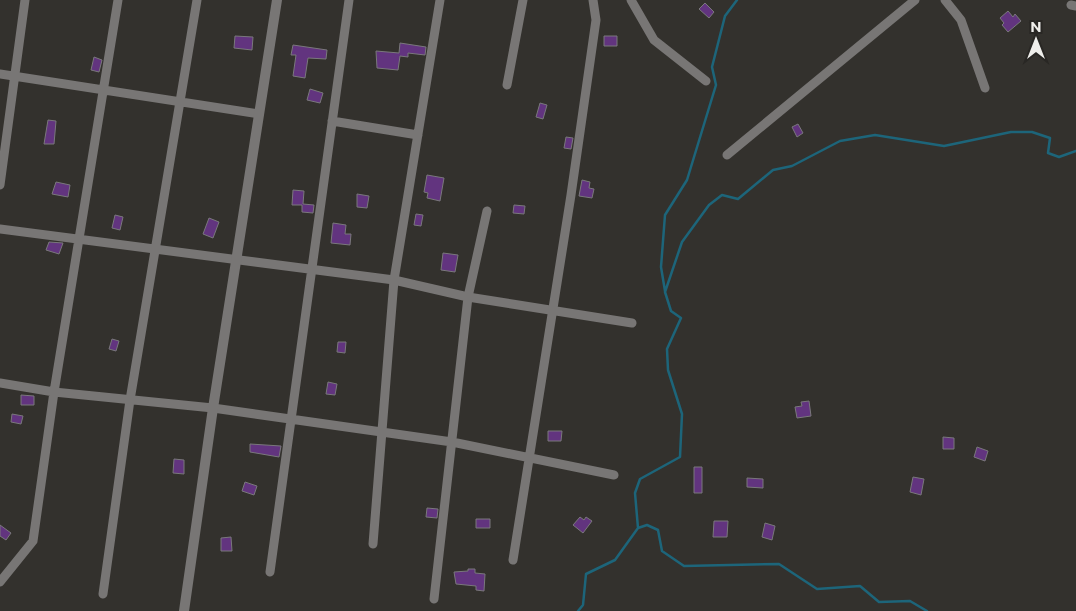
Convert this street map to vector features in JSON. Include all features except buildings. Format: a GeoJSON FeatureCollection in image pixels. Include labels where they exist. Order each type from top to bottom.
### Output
{"type":"FeatureCollection","features":[{"type":"Feature","properties":{"kind":"street"},"geometry":{"type":"LineString","coordinates":[[0,185],[13,76],[25,0]]}},
{"type":"Feature","properties":{"kind":"street"},"geometry":{"type":"LineString","coordinates":[[0,582],[33,541],[54,392],[118,0]]}},
{"type":"Feature","properties":{"kind":"street"},"geometry":{"type":"LineString","coordinates":[[103,594],[130,400],[197,0]]}},
{"type":"Feature","properties":{"kind":"street"},"geometry":{"type":"LineString","coordinates":[[184,611],[213,408],[238,260],[277,0]]}},
{"type":"Feature","properties":{"kind":"street"},"geometry":{"type":"LineString","coordinates":[[270,572],[350,0]]}},
{"type":"Feature","properties":{"kind":"street"},"geometry":{"type":"LineString","coordinates":[[373,544],[380,432],[394,280],[440,0]]}},
{"type":"Feature","properties":{"kind":"street"},"geometry":{"type":"LineString","coordinates":[[507,85],[523,0]]}},
{"type":"Feature","properties":{"kind":"street"},"geometry":{"type":"LineString","coordinates":[[513,560],[553,311],[596,20],[593,0]]}},
{"type":"Feature","properties":{"kind":"street"},"geometry":{"type":"LineString","coordinates":[[631,0],[654,40],[706,82]]}},
{"type":"Feature","properties":{"kind":"street"},"geometry":{"type":"LineString","coordinates":[[945,0],[961,20],[985,88]]}},
{"type":"Feature","properties":{"kind":"street"},"geometry":{"type":"LineString","coordinates":[[727,156],[913,1]]}},
{"type":"Feature","properties":{"kind":"street"},"geometry":{"type":"LineString","coordinates":[[0,74],[259,114]]}},
{"type":"Feature","properties":{"kind":"street"},"geometry":{"type":"LineString","coordinates":[[332,121],[418,135]]}},
{"type":"Feature","properties":{"kind":"street"},"geometry":{"type":"LineString","coordinates":[[434,599],[468,297],[487,211]]}},
{"type":"Feature","properties":{"kind":"street"},"geometry":{"type":"LineString","coordinates":[[0,229],[394,280],[468,297],[632,323]]}},
{"type":"Feature","properties":{"kind":"street"},"geometry":{"type":"LineString","coordinates":[[0,383],[54,392],[213,408],[452,442],[614,475]]}},
{"type":"Feature","properties":{"kind":"waterway"},"geometry":{"type":"LineString","coordinates":[[665,291],[661,267],[665,215],[687,180],[716,85],[712,67],[725,16],[737,0]]}},
{"type":"Feature","properties":{"kind":"waterway"},"geometry":{"type":"LineString","coordinates":[[638,528],[635,493],[640,479],[680,457],[682,414],[668,370],[667,349],[681,318],[671,311],[665,292],[682,242],[709,205],[722,195],[738,199],[773,170],[792,166],[840,141],[875,135],[944,146],[1011,132],[1032,132],[1050,138],[1048,153],[1059,157],[1076,151]]}},
{"type":"Feature","properties":{"kind":"waterway"},"geometry":{"type":"LineString","coordinates":[[578,611],[583,605],[586,574],[615,560],[638,528],[647,525],[658,530],[662,551],[684,566],[779,564],[817,589],[860,586],[879,602],[910,601],[927,611]]}}]}
